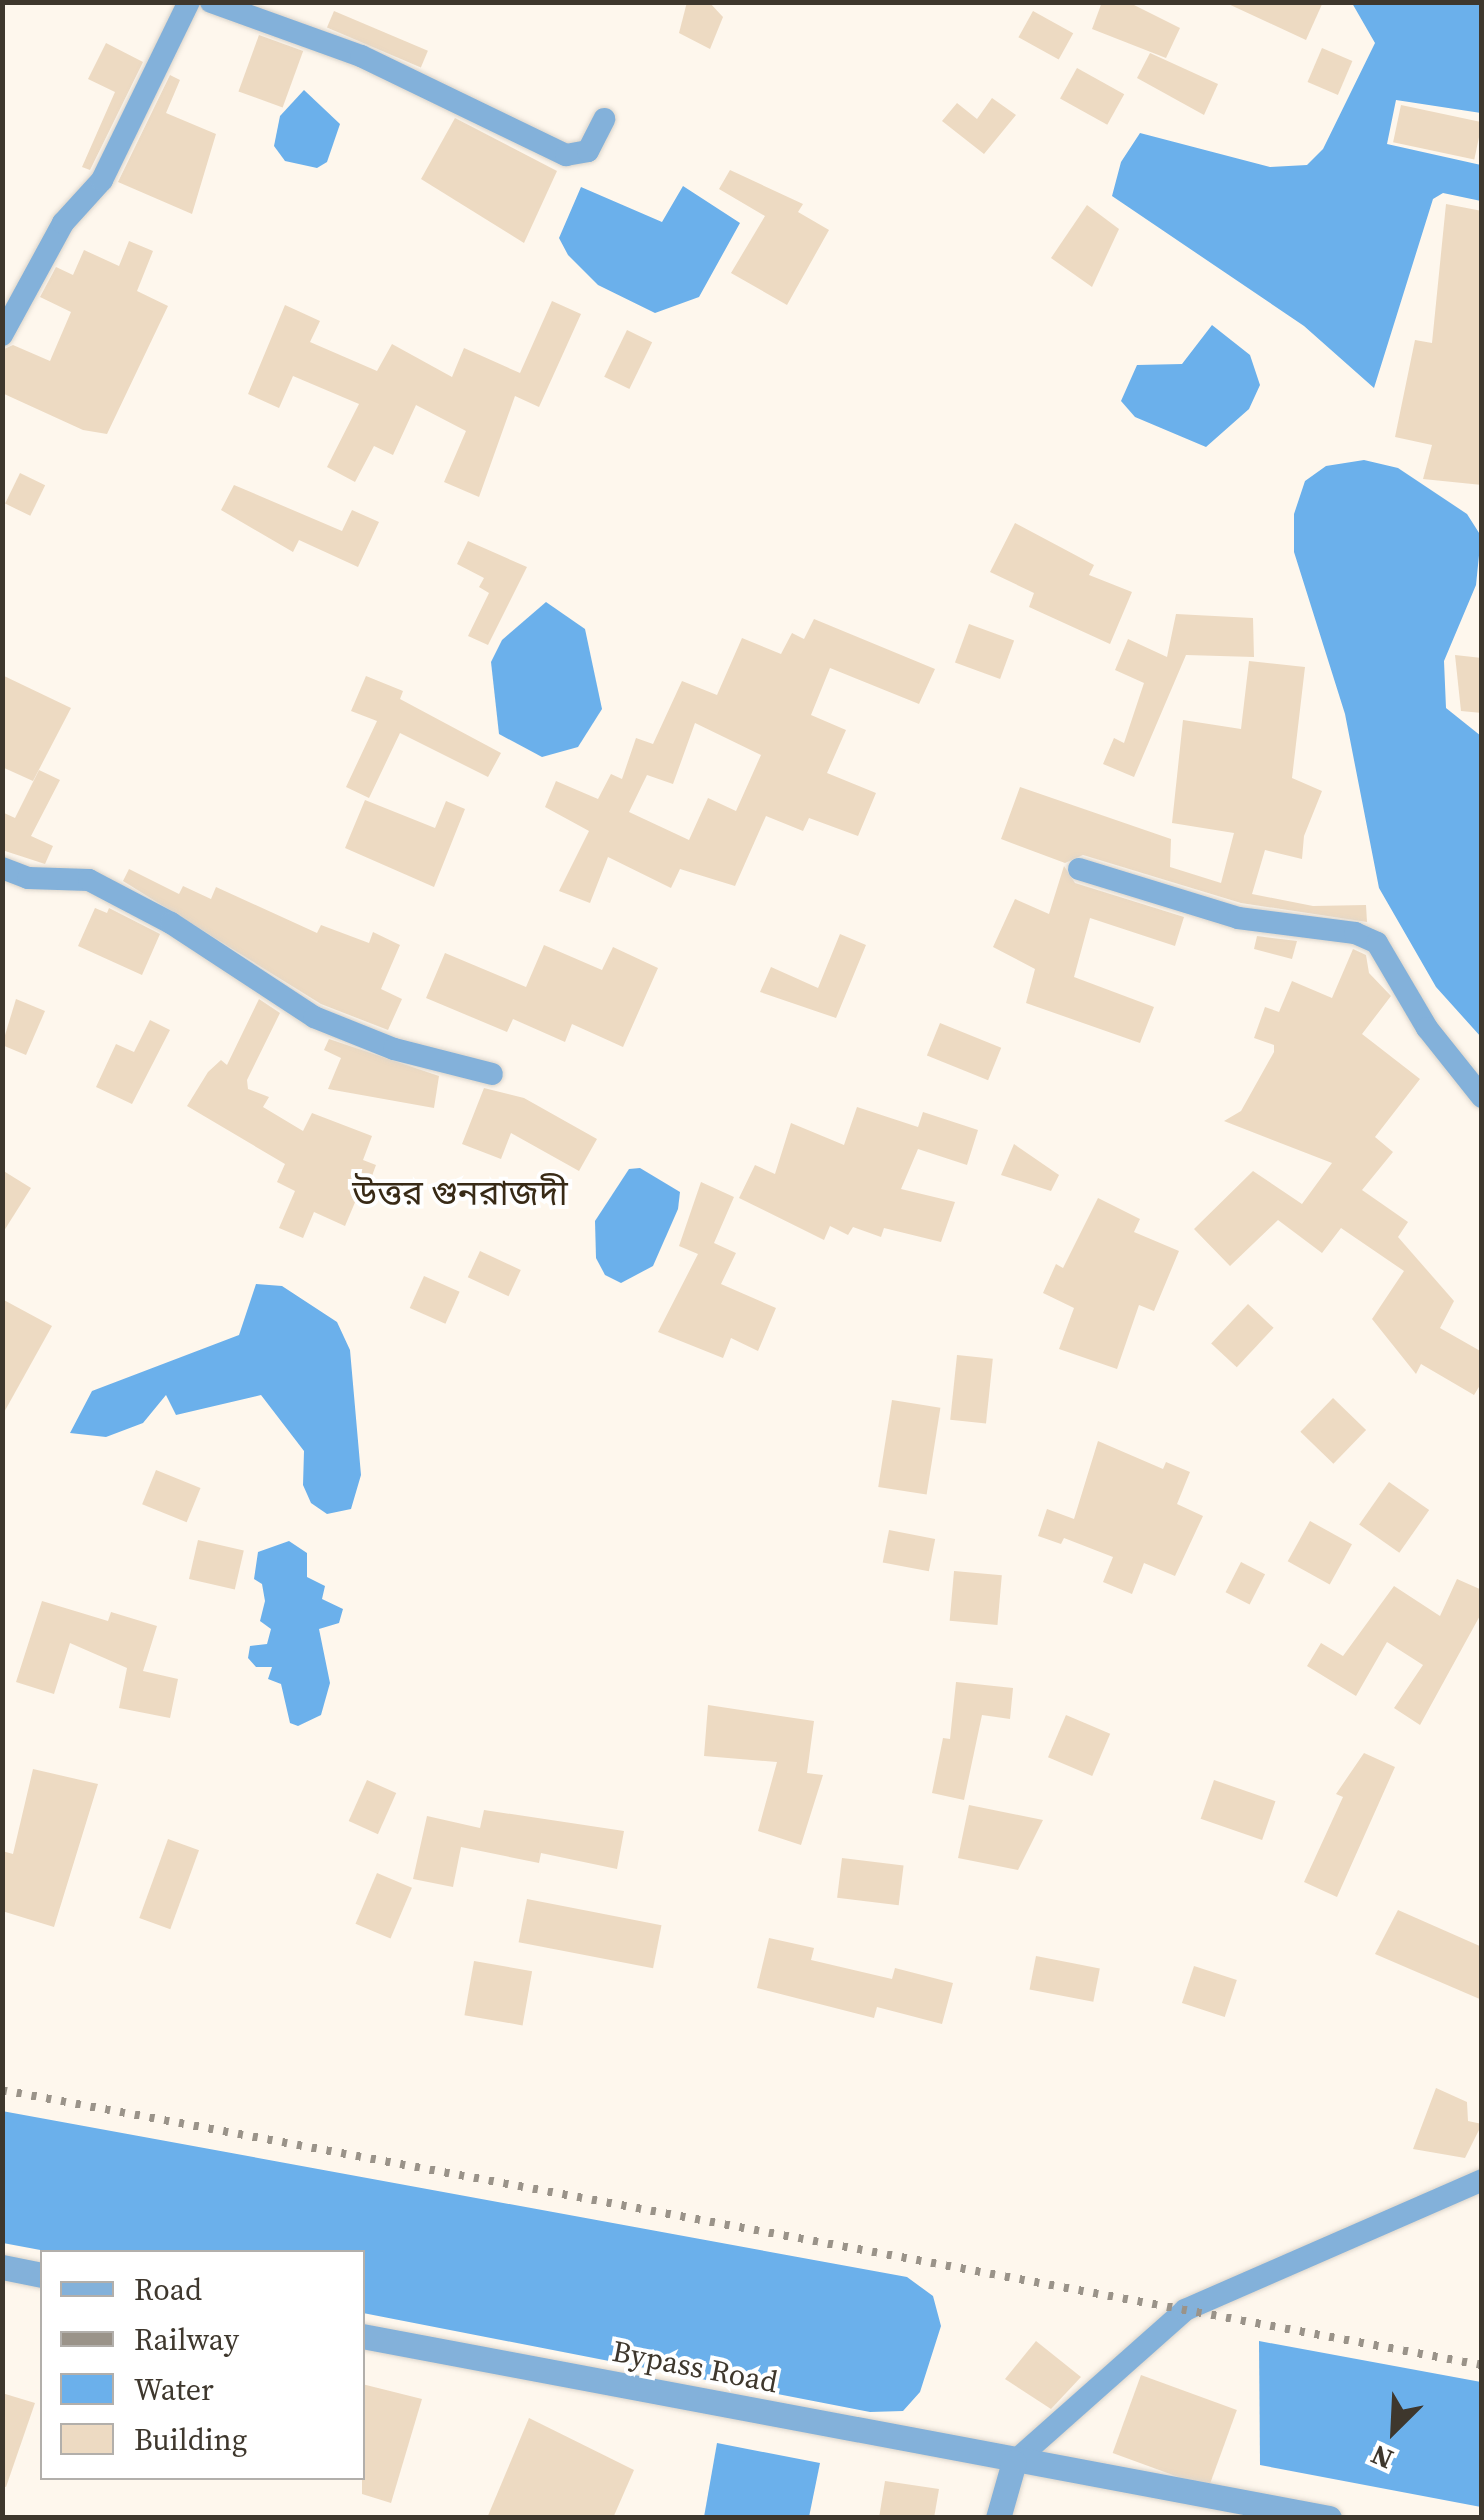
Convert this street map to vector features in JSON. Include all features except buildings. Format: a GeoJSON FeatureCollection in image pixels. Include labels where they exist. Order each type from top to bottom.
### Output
{"type":"FeatureCollection","features":[{"type":"Feature","properties":{"kind":"street"},"geometry":{"type":"LineString","coordinates":[[2,335],[63,223],[102,180],[189,2]]}},
{"type":"Feature","properties":{"kind":"street"},"geometry":{"type":"LineString","coordinates":[[211,2],[361,56],[566,156],[588,151],[604,119]]}},
{"type":"Feature","properties":{"kind":"street"},"geometry":{"type":"LineString","coordinates":[[2,868],[28,878],[89,880],[171,923],[314,1017],[394,1049],[492,1074]]}},
{"type":"Feature","properties":{"kind":"street"},"geometry":{"type":"LineString","coordinates":[[1078,869],[1238,918],[1355,934],[1377,943],[1427,1028],[1482,1098]]}},
{"type":"Feature","properties":{"kind":"street"},"geometry":{"type":"LineString","coordinates":[[998,2518],[1014,2462],[1185,2310],[1482,2180]]}},
{"type":"Feature","properties":{"kind":"street"},"geometry":{"type":"LineString","coordinates":[[2,2267],[40,2274]]}},
{"type":"Feature","properties":{"kind":"street","name":"Bypass Road"},"geometry":{"type":"LineString","coordinates":[[365,2337],[1014,2462],[1329,2518]]}},
{"type":"Feature","properties":{"kind":"water"},"geometry":{"type":"Polygon","coordinates":[[[1352,3],[1481,3],[1481,113],[1396,100],[1387,144],[1481,165],[1481,201],[1443,193],[1433,199],[1374,388],[1304,326],[1112,196],[1121,162],[1140,133],[1270,167],[1307,165],[1323,149],[1375,43],[1352,3]]]}},
{"type":"Feature","properties":{"kind":"water"},"geometry":{"type":"Polygon","coordinates":[[[304,90],[340,124],[327,162],[317,168],[285,161],[274,146],[280,116],[304,90]]]}},
{"type":"Feature","properties":{"kind":"water"},"geometry":{"type":"Polygon","coordinates":[[[683,186],[740,223],[699,297],[655,313],[598,285],[568,255],[559,238],[581,187],[662,222],[683,186]]]}},
{"type":"Feature","properties":{"kind":"water"},"geometry":{"type":"Polygon","coordinates":[[[1212,325],[1250,355],[1260,385],[1249,409],[1206,447],[1135,417],[1121,401],[1137,365],[1182,364],[1212,325]]]}},
{"type":"Feature","properties":{"kind":"water"},"geometry":{"type":"Polygon","coordinates":[[[1364,460],[1398,468],[1467,514],[1481,536],[1476,585],[1444,661],[1446,708],[1481,736],[1481,1037],[1436,987],[1379,888],[1345,714],[1294,552],[1294,514],[1305,481],[1326,466],[1364,460]]]}},
{"type":"Feature","properties":{"kind":"water"},"geometry":{"type":"Polygon","coordinates":[[[546,602],[585,629],[602,709],[578,747],[542,757],[499,734],[491,662],[502,640],[546,602]]]}},
{"type":"Feature","properties":{"kind":"water"},"geometry":{"type":"Polygon","coordinates":[[[640,1168],[680,1192],[678,1209],[653,1266],[621,1283],[605,1275],[596,1258],[595,1221],[629,1169],[640,1168]]]}},
{"type":"Feature","properties":{"kind":"water"},"geometry":{"type":"Polygon","coordinates":[[[256,1284],[282,1286],[337,1322],[350,1350],[361,1475],[351,1509],[327,1514],[311,1503],[303,1485],[304,1451],[261,1395],[176,1415],[166,1395],[143,1423],[106,1437],[70,1433],[92,1391],[239,1335],[256,1284]]]}},
{"type":"Feature","properties":{"kind":"water"},"geometry":{"type":"Polygon","coordinates":[[[289,1541],[307,1553],[307,1577],[325,1586],[322,1599],[343,1609],[339,1623],[319,1629],[330,1683],[321,1715],[298,1726],[290,1723],[281,1684],[268,1679],[272,1667],[256,1667],[248,1658],[250,1646],[267,1644],[271,1629],[260,1621],[265,1601],[262,1584],[254,1579],[258,1552],[289,1541]]]}},
{"type":"Feature","properties":{"kind":"water"},"geometry":{"type":"Polygon","coordinates":[[[2,2111],[907,2277],[933,2296],[941,2326],[920,2392],[903,2411],[870,2412],[365,2313],[365,2250],[40,2250],[3,2243],[2,2111]]]}},
{"type":"Feature","properties":{"kind":"water"},"geometry":{"type":"Polygon","coordinates":[[[1259,2341],[1481,2382],[1481,2507],[1260,2465],[1259,2341]]]}},
{"type":"Feature","properties":{"kind":"water"},"geometry":{"type":"Polygon","coordinates":[[[717,2443],[820,2463],[809,2517],[704,2517],[717,2443]]]}},
{"type":"Feature","properties":{"kind":"railway"},"geometry":{"type":"LineString","coordinates":[[2,2090],[1482,2365]]}},
{"type":"Feature","properties":{"kind":"district","name":"উত্তর গুনরাজদী"},"geometry":{"type":"Point","coordinates":[460,1193]}}]}
